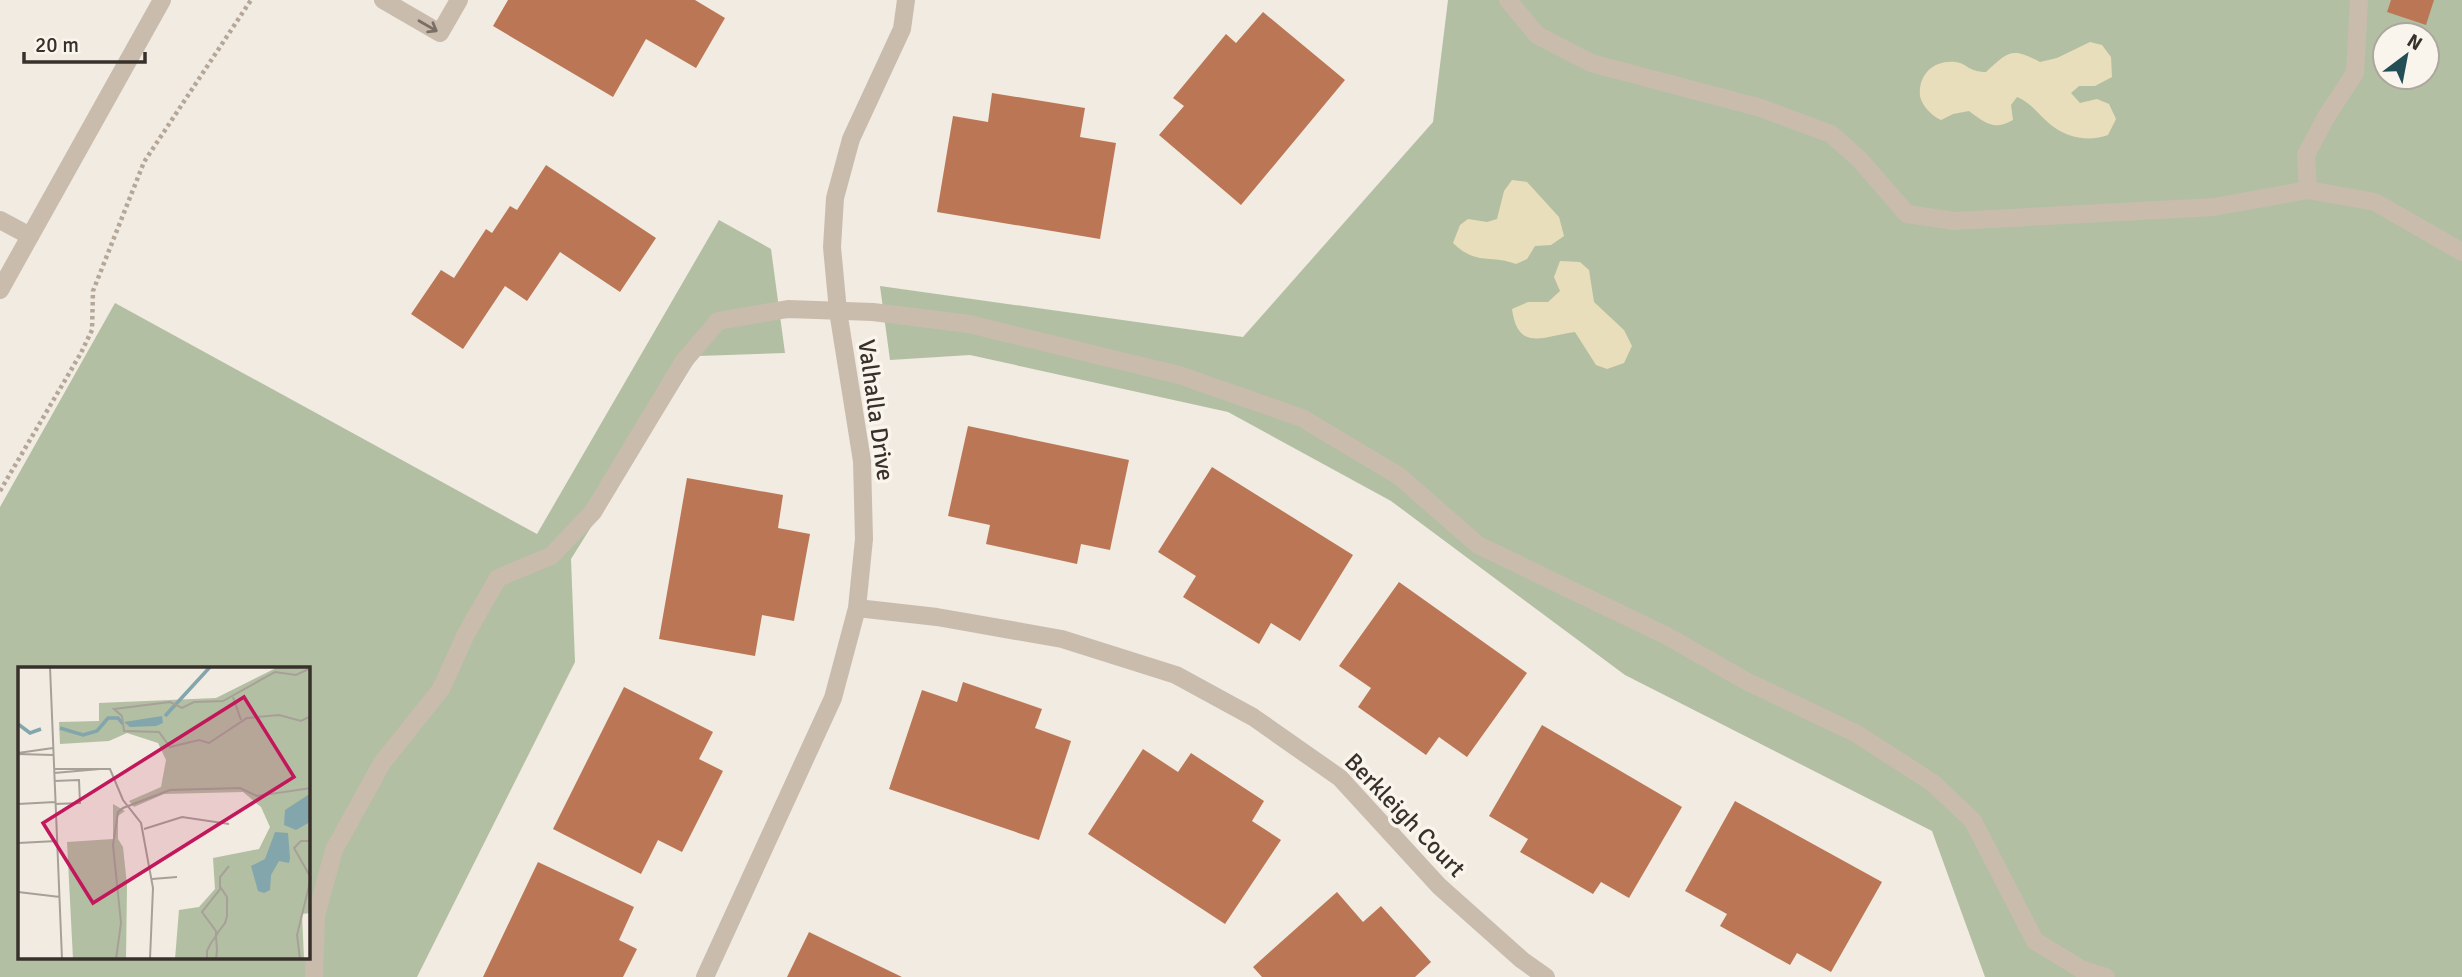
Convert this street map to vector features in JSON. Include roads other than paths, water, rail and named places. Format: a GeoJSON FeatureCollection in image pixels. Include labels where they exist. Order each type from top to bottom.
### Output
{"type":"FeatureCollection","features":[{"type":"Feature","properties":{"kind":"street"},"geometry":{"type":"LineString","coordinates":[[0,289],[162,0]]}},
{"type":"Feature","properties":{"kind":"street"},"geometry":{"type":"LineString","coordinates":[[383,0],[440,33],[459,0]]}},
{"type":"Feature","properties":{"kind":"street","name":"Valhalla Drive"},"geometry":{"type":"LineString","coordinates":[[705,977],[833,698],[857,608],[864,539],[862,461],[838,311],[832,247],[835,198],[851,139],[902,29],[906,0]]}},
{"type":"Feature","properties":{"kind":"street"},"geometry":{"type":"LineString","coordinates":[[1508,0],[1537,35],[1591,63],[1761,108],[1831,134],[1859,159],[1906,214],[1954,221],[2214,207],[2308,190],[2375,202],[2462,252]]}},
{"type":"Feature","properties":{"kind":"street"},"geometry":{"type":"LineString","coordinates":[[2308,190],[2306,155],[2326,117],[2355,73],[2359,0]]}},
{"type":"Feature","properties":{"kind":"street"},"geometry":{"type":"LineString","coordinates":[[0,220],[30,236]]}},
{"type":"Feature","properties":{"kind":"street"},"geometry":{"type":"LineString","coordinates":[[314,977],[316,916],[334,850],[382,763],[441,689],[466,634],[498,578],[551,556],[593,512],[684,361],[718,321],[788,309],[873,312],[969,324],[1179,374],[1302,418],[1399,476],[1478,545],[1621,613],[1746,681],[1857,733],[1933,782],[1973,821],[2035,941],[2081,969],[2106,977]]}},
{"type":"Feature","properties":{"kind":"street","name":"Berkleigh Court"},"geometry":{"type":"LineString","coordinates":[[857,608],[937,617],[1062,639],[1176,675],[1253,717],[1340,778],[1439,887],[1522,960],[1546,977]]}}]}
